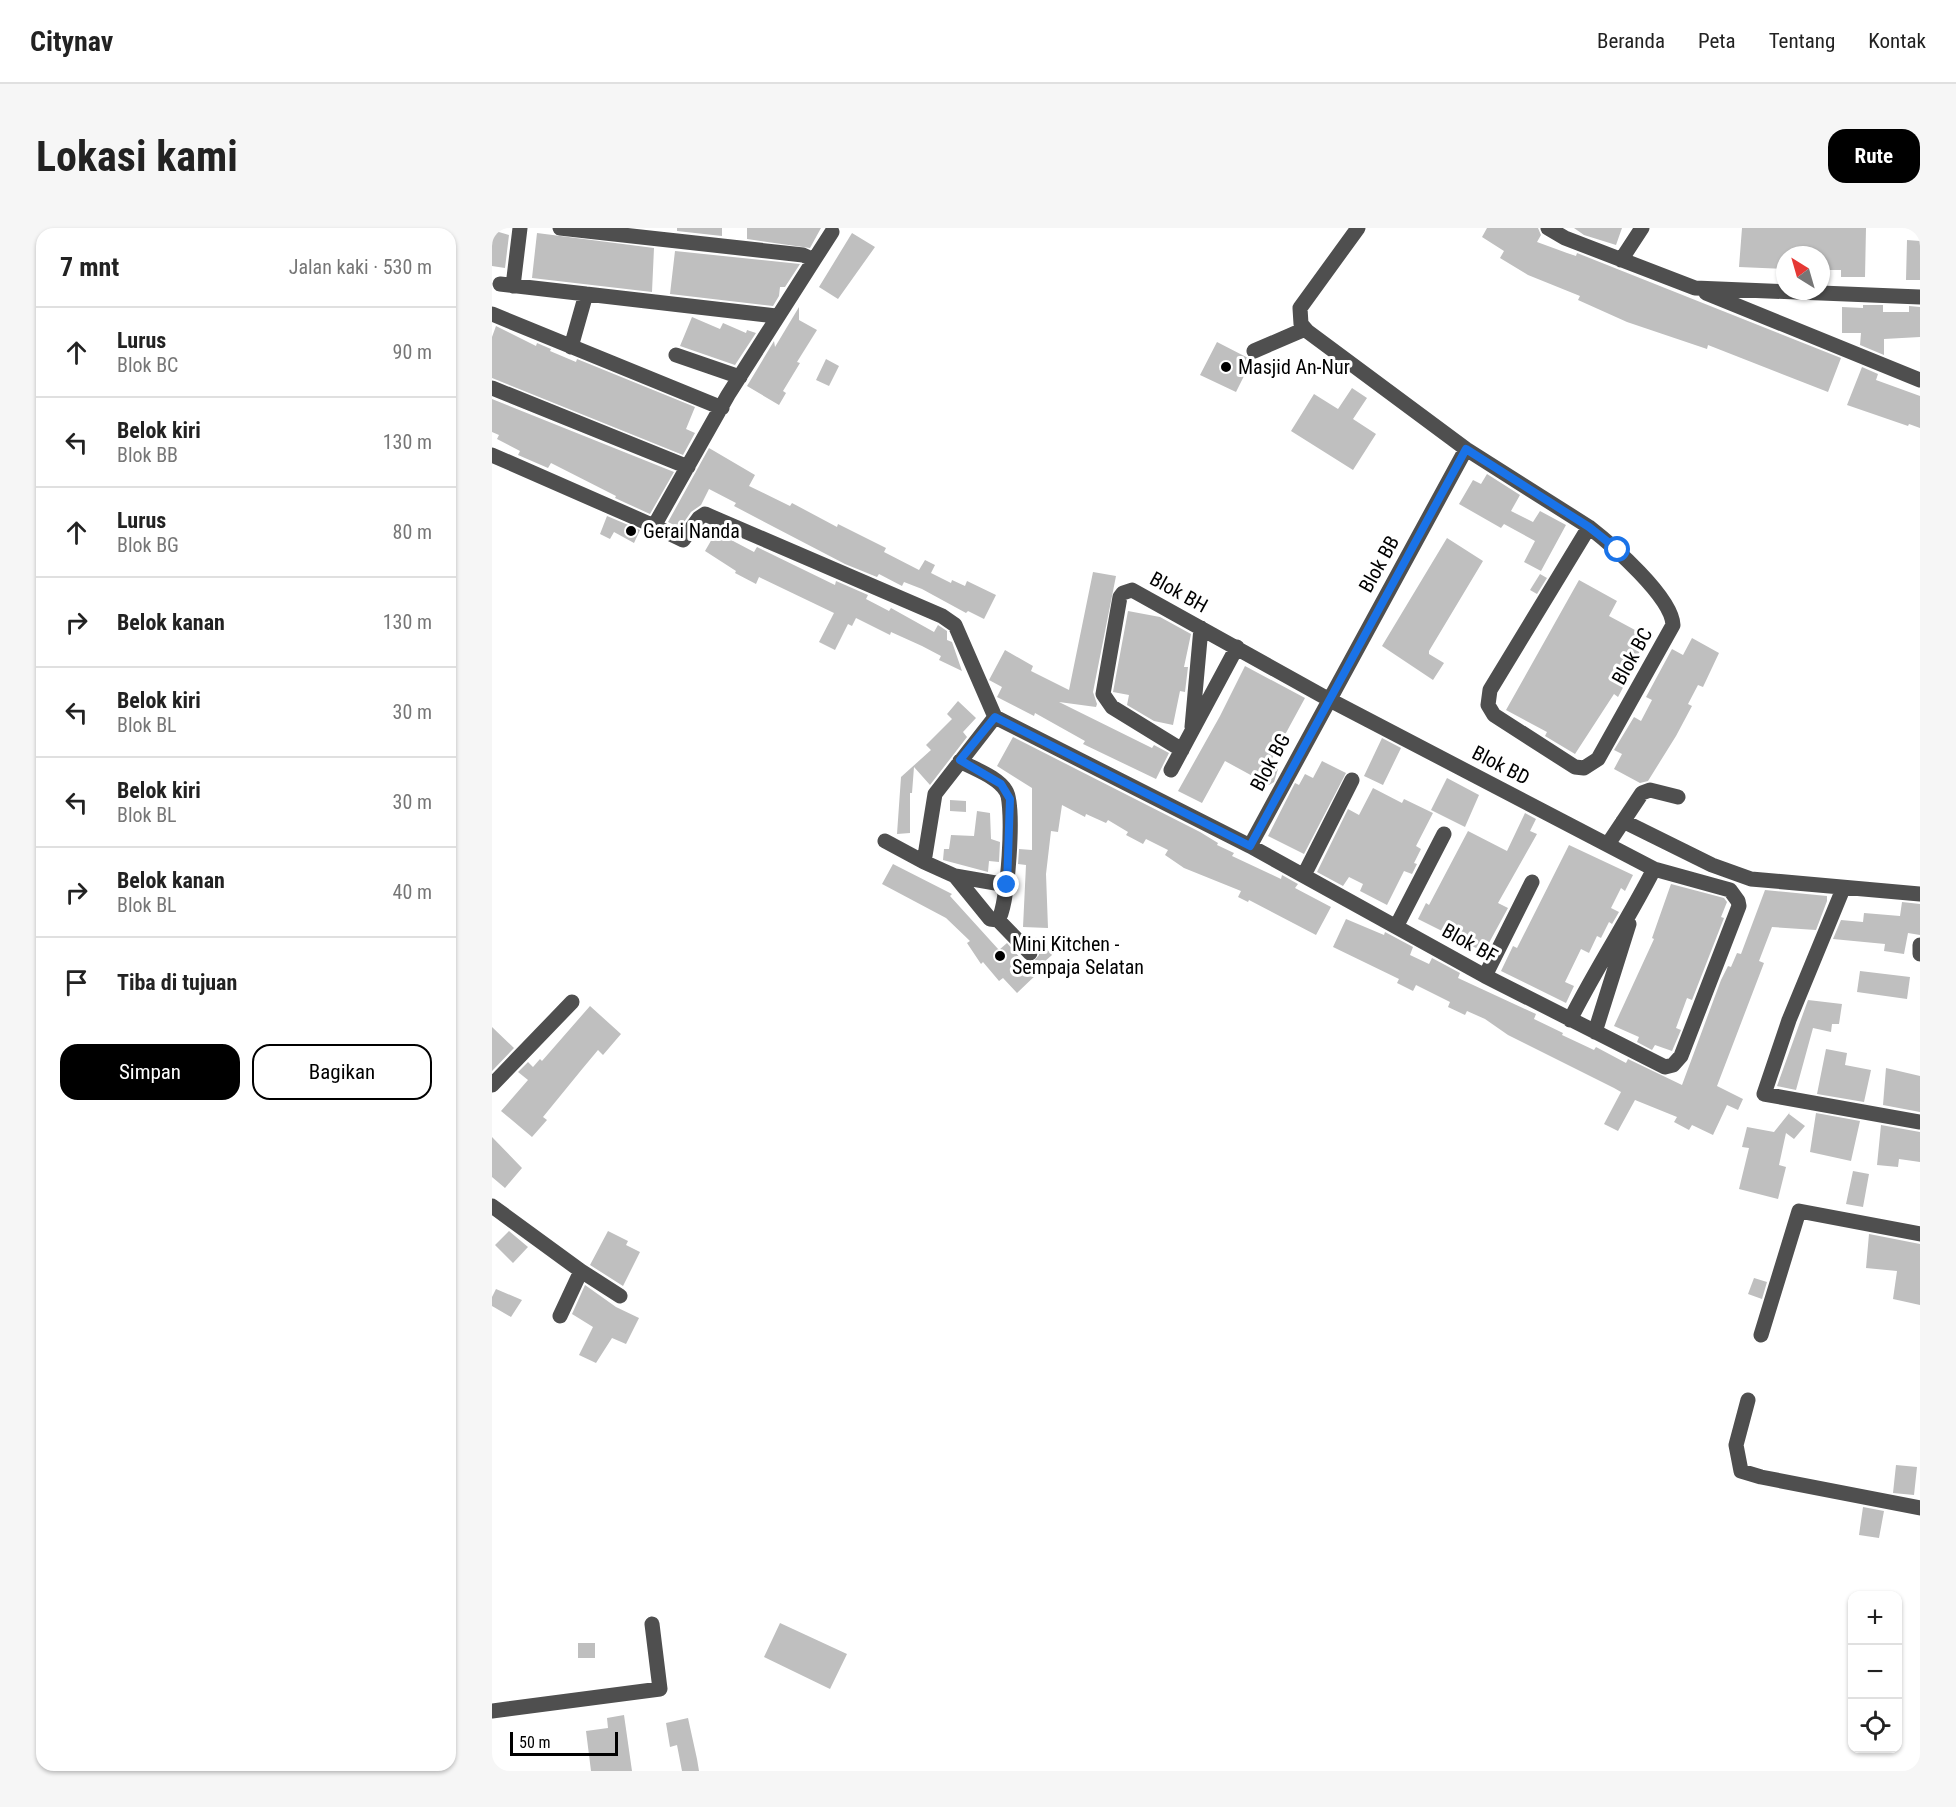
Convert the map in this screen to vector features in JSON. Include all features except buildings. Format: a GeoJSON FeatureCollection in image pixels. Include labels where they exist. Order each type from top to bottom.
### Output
{"type":"FeatureCollection","features":[{"type":"Feature","properties":{"kind":"street"},"geometry":{"type":"LineString","coordinates":[[520,228],[506,285],[776,316]]}},
{"type":"Feature","properties":{"kind":"street"},"geometry":{"type":"LineString","coordinates":[[560,228],[803,255],[814,260]]}},
{"type":"Feature","properties":{"kind":"street"},"geometry":{"type":"LineString","coordinates":[[1254,351],[1305,329],[1300,318],[1300,308],[1358,228]]}},
{"type":"Feature","properties":{"kind":"street"},"geometry":{"type":"LineString","coordinates":[[1548,228],[1565,238],[1695,288],[1920,380]]}},
{"type":"Feature","properties":{"kind":"street"},"geometry":{"type":"LineString","coordinates":[[1621,260],[1642,228]]}},
{"type":"Feature","properties":{"kind":"street"},"geometry":{"type":"LineString","coordinates":[[654,526],[776,316],[832,232]]}},
{"type":"Feature","properties":{"kind":"street"},"geometry":{"type":"LineString","coordinates":[[1695,288],[1920,297]]}},
{"type":"Feature","properties":{"kind":"street"},"geometry":{"type":"LineString","coordinates":[[573,341],[586,294]]}},
{"type":"Feature","properties":{"kind":"street"},"geometry":{"type":"LineString","coordinates":[[492,314],[573,341],[725,402]]}},
{"type":"Feature","properties":{"kind":"street","name":"Blok BC"},"geometry":{"type":"LineString","coordinates":[[1305,329],[1466,449],[1589,527],[1618,550],[1669,608],[1673,625],[1668,638],[1598,759],[1584,768],[1575,767],[1494,716],[1488,705],[1490,690],[1589,527]]}},
{"type":"Feature","properties":{"kind":"street"},"geometry":{"type":"LineString","coordinates":[[676,355],[739,379]]}},
{"type":"Feature","properties":{"kind":"street"},"geometry":{"type":"LineString","coordinates":[[492,388],[688,467]]}},
{"type":"Feature","properties":{"kind":"street","name":"Blok BB"},"geometry":{"type":"LineString","coordinates":[[1328,699],[1466,449]]}},
{"type":"Feature","properties":{"kind":"street"},"geometry":{"type":"LineString","coordinates":[[492,455],[683,540],[699,518],[705,514],[942,615],[955,625],[995,717],[935,794],[924,862]]}},
{"type":"Feature","properties":{"kind":"street","name":"Blok BH"},"geometry":{"type":"LineString","coordinates":[[1182,750],[1112,707],[1105,700],[1103,689],[1123,593],[1132,590],[1328,699]]}},
{"type":"Feature","properties":{"kind":"street"},"geometry":{"type":"LineString","coordinates":[[1192,733],[1201,628]]}},
{"type":"Feature","properties":{"kind":"street"},"geometry":{"type":"LineString","coordinates":[[1171,770],[1237,648]]}},
{"type":"Feature","properties":{"kind":"street","name":"Blok BD"},"geometry":{"type":"LineString","coordinates":[[1328,699],[1654,869],[1730,890],[1739,906],[1681,1056],[1673,1065]]}},
{"type":"Feature","properties":{"kind":"street","name":"Blok BG"},"geometry":{"type":"LineString","coordinates":[[1250,846],[1328,699]]}},
{"type":"Feature","properties":{"kind":"street","name":"Blok BF"},"geometry":{"type":"LineString","coordinates":[[995,717],[1305,875],[1485,976],[1569,1020],[1665,1067],[1673,1065]]}},
{"type":"Feature","properties":{"kind":"street"},"geometry":{"type":"LineString","coordinates":[[960,760],[1001,784],[1010,799],[1007,885],[1004,911],[998,920]]}},
{"type":"Feature","properties":{"kind":"street"},"geometry":{"type":"LineString","coordinates":[[1305,875],[1352,780]]}},
{"type":"Feature","properties":{"kind":"street"},"geometry":{"type":"LineString","coordinates":[[1608,844],[1642,793],[1650,790],[1678,798]]}},
{"type":"Feature","properties":{"kind":"street"},"geometry":{"type":"LineString","coordinates":[[1625,818],[1743,876],[1764,882],[1920,894]]}},
{"type":"Feature","properties":{"kind":"street"},"geometry":{"type":"LineString","coordinates":[[1397,925],[1444,834]]}},
{"type":"Feature","properties":{"kind":"street"},"geometry":{"type":"LineString","coordinates":[[885,841],[955,876],[1007,885]]}},
{"type":"Feature","properties":{"kind":"street"},"geometry":{"type":"LineString","coordinates":[[1569,1020],[1614,939],[1631,915],[1654,869]]}},
{"type":"Feature","properties":{"kind":"street"},"geometry":{"type":"LineString","coordinates":[[955,876],[990,919],[998,920],[1030,953]]}},
{"type":"Feature","properties":{"kind":"street"},"geometry":{"type":"LineString","coordinates":[[1485,976],[1532,882]]}},
{"type":"Feature","properties":{"kind":"street"},"geometry":{"type":"LineString","coordinates":[[1843,889],[1789,1020],[1764,1094],[1920,1122]]}},
{"type":"Feature","properties":{"kind":"street"},"geometry":{"type":"LineString","coordinates":[[1595,1032],[1624,946],[1631,915]]}},
{"type":"Feature","properties":{"kind":"street"},"geometry":{"type":"LineString","coordinates":[[1920,945],[1920,954]]}},
{"type":"Feature","properties":{"kind":"street"},"geometry":{"type":"LineString","coordinates":[[492,1085],[572,1002]]}},
{"type":"Feature","properties":{"kind":"street"},"geometry":{"type":"LineString","coordinates":[[492,1206],[581,1271],[620,1296]]}},
{"type":"Feature","properties":{"kind":"street"},"geometry":{"type":"LineString","coordinates":[[1761,1335],[1799,1211],[1920,1234]]}},
{"type":"Feature","properties":{"kind":"street"},"geometry":{"type":"LineString","coordinates":[[560,1316],[581,1271]]}},
{"type":"Feature","properties":{"kind":"street"},"geometry":{"type":"LineString","coordinates":[[1748,1400],[1736,1445],[1741,1471],[1761,1478],[1920,1508]]}},
{"type":"Feature","properties":{"kind":"street"},"geometry":{"type":"LineString","coordinates":[[492,1711],[660,1689],[652,1624]]}},
{"type":"Feature","properties":{"kind":"place","name":"Masjid An-Nur"},"geometry":{"type":"Point","coordinates":[1226,367]}},
{"type":"Feature","properties":{"kind":"place","name":"Gerai Nanda"},"geometry":{"type":"Point","coordinates":[631,531]}},
{"type":"Feature","properties":{"kind":"place","name":"Mini Kitchen - Sempaja Selatan"},"geometry":{"type":"Point","coordinates":[1000,956]}},
{"type":"Feature","properties":{"kind":"route"},"geometry":{"type":"LineString","coordinates":[[1007,885],[1010,799],[1001,784],[960,760],[995,717],[1250,846],[1466,449],[1589,527],[1618,550]]}}]}
